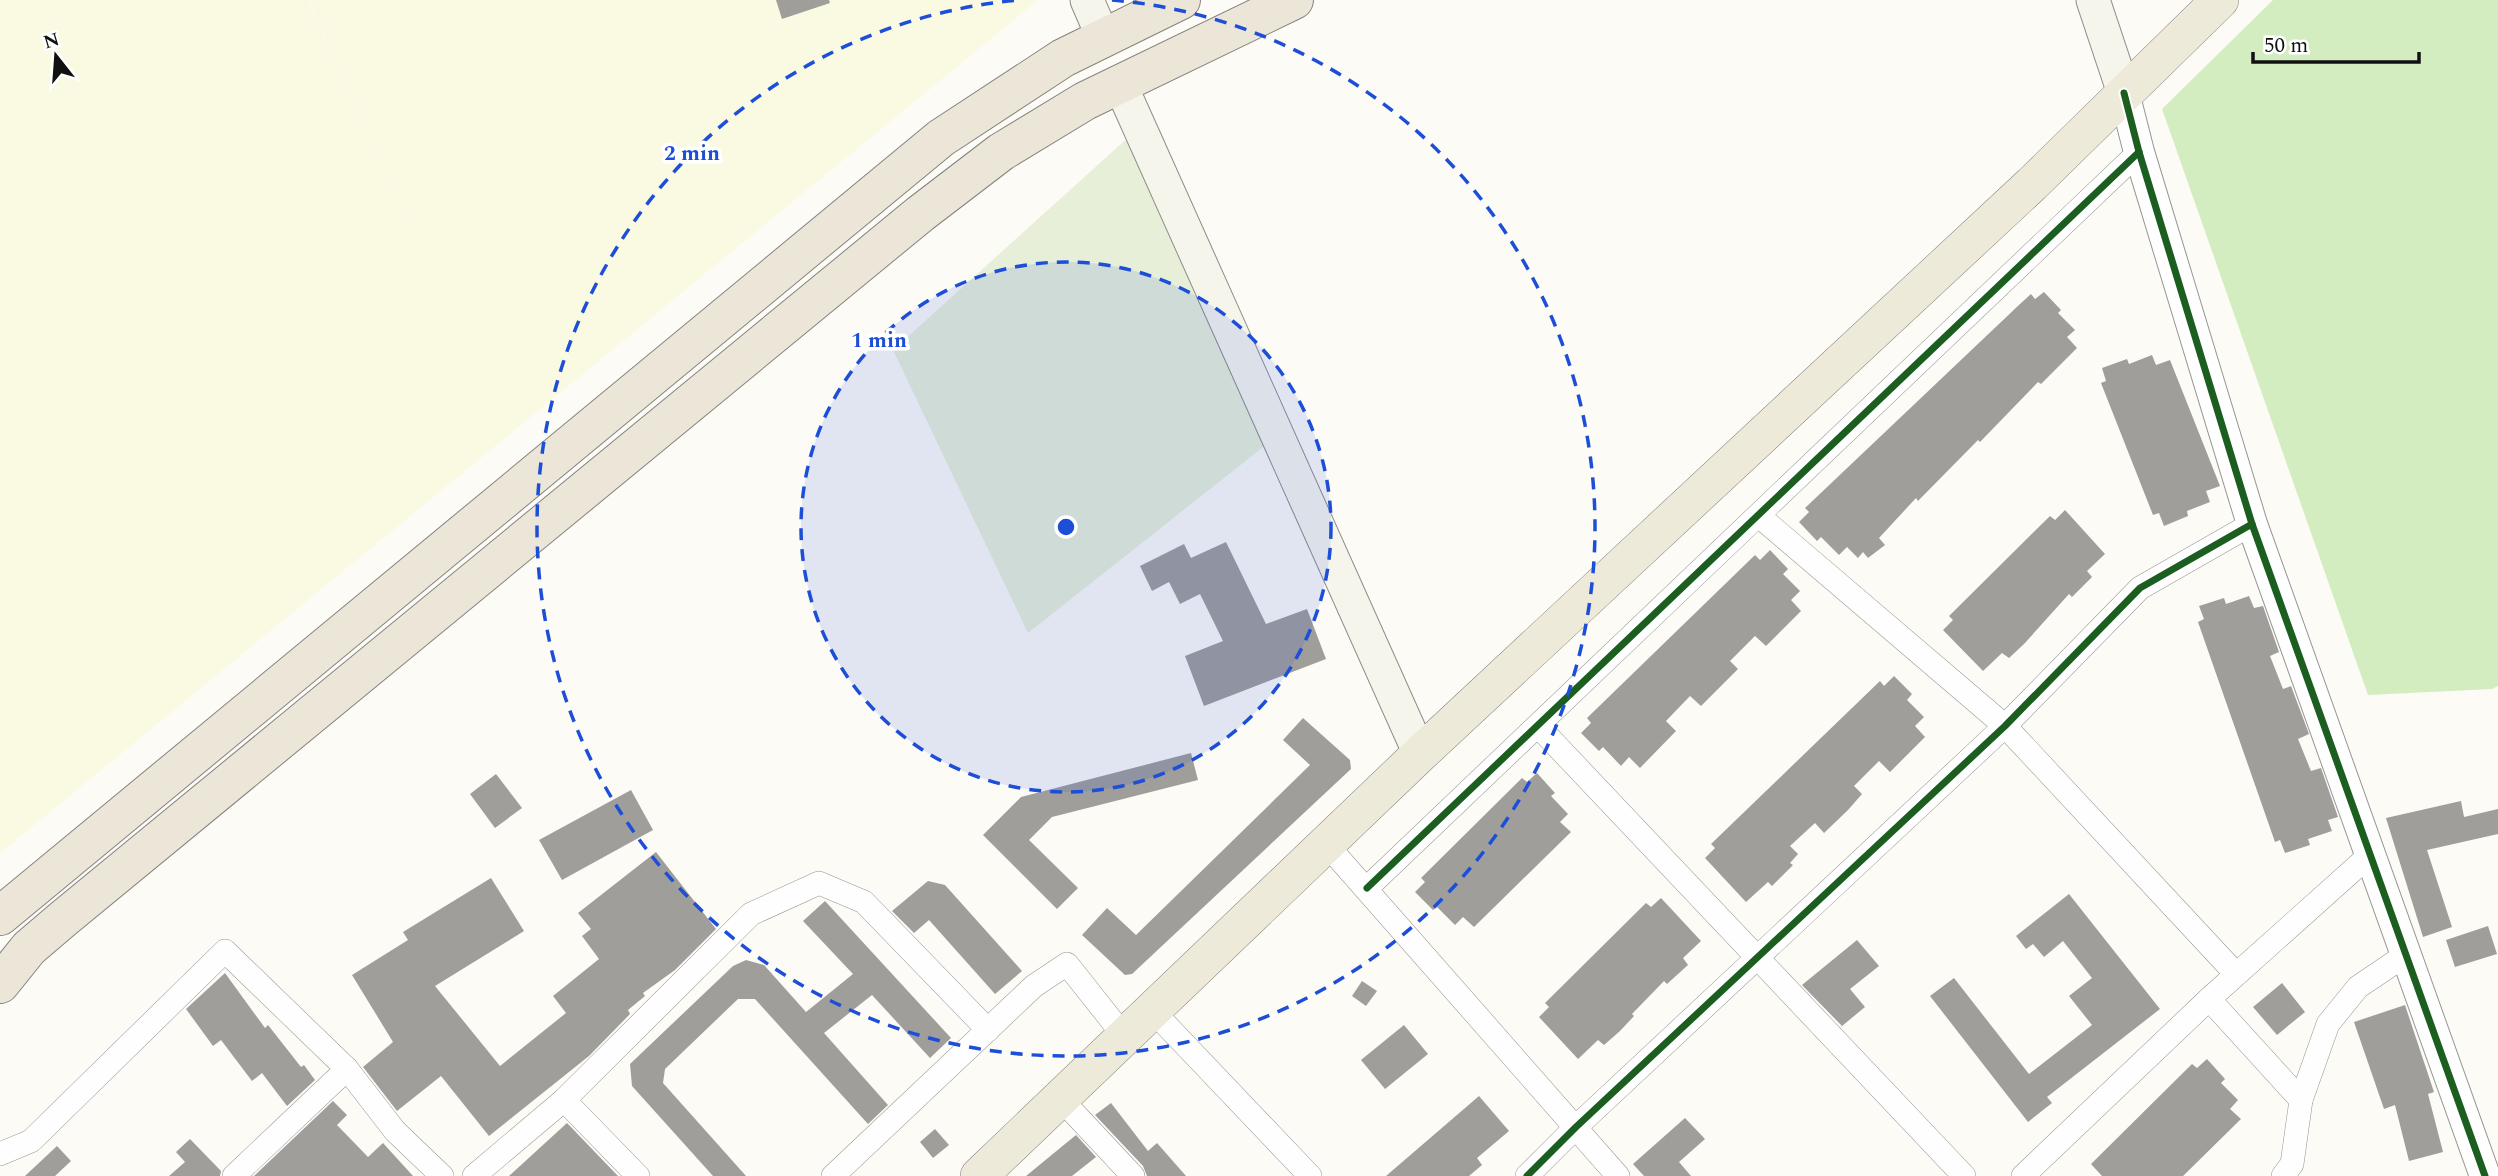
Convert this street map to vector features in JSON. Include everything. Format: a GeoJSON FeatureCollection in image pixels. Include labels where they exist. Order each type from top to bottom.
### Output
{"type":"FeatureCollection","features":[{"type":"Feature","properties":{"kind":"highway"},"geometry":{"type":"LineString","coordinates":[[0,916],[903,168],[981,109],[1103,37],[1181,0]]}},
{"type":"Feature","properties":{"kind":"highway"},"geometry":{"type":"LineString","coordinates":[[0,984],[29,948],[63,919],[919,214],[1038,127],[1121,83],[1294,0]]}},
{"type":"Feature","properties":{"kind":"main road"},"geometry":{"type":"LineString","coordinates":[[1087,0],[1103,37]]}},
{"type":"Feature","properties":{"kind":"main road"},"geometry":{"type":"LineString","coordinates":[[2093,0],[2124,93]]}},
{"type":"Feature","properties":{"kind":"main road"},"geometry":{"type":"LineString","coordinates":[[979,1176],[1420,754],[2032,184],[2220,0]]}},
{"type":"Feature","properties":{"kind":"main road"},"geometry":{"type":"LineString","coordinates":[[1121,83],[1420,754]]}},
{"type":"Feature","properties":{"kind":"street"},"geometry":{"type":"LineString","coordinates":[[2124,93],[2138,152],[2252,524],[2372,853],[2404,956],[2485,1176]]}},
{"type":"Feature","properties":{"kind":"street"},"geometry":{"type":"LineString","coordinates":[[1367,888],[2138,152]]}},
{"type":"Feature","properties":{"kind":"street"},"geometry":{"type":"LineString","coordinates":[[1759,516],[2005,726],[2236,974]]}},
{"type":"Feature","properties":{"kind":"street"},"geometry":{"type":"LineString","coordinates":[[1527,1176],[2005,726],[2140,588],[2252,524]]}},
{"type":"Feature","properties":{"kind":"street"},"geometry":{"type":"LineString","coordinates":[[1538,726],[1964,1176]]}},
{"type":"Feature","properties":{"kind":"street"},"geometry":{"type":"LineString","coordinates":[[1327,845],[1618,1176]]}},
{"type":"Feature","properties":{"kind":"street"},"geometry":{"type":"LineString","coordinates":[[2023,1176],[2208,999],[2372,853]]}},
{"type":"Feature","properties":{"kind":"street"},"geometry":{"type":"LineString","coordinates":[[474,1176],[564,1100],[751,914],[820,883],[864,902],[988,1030]]}},
{"type":"Feature","properties":{"kind":"street"},"geometry":{"type":"LineString","coordinates":[[0,1154],[31,1141],[225,951],[347,1069],[395,1131],[442,1176]]}},
{"type":"Feature","properties":{"kind":"street"},"geometry":{"type":"LineString","coordinates":[[2283,1176],[2292,1164],[2301,1100],[2328,1024],[2358,987],[2404,956]]}},
{"type":"Feature","properties":{"kind":"street"},"geometry":{"type":"LineString","coordinates":[[833,1176],[1034,986],[1067,964],[1124,1036]]}},
{"type":"Feature","properties":{"kind":"street"},"geometry":{"type":"LineString","coordinates":[[2208,999],[2301,1100]]}},
{"type":"Feature","properties":{"kind":"street"},"geometry":{"type":"LineString","coordinates":[[1151,1009],[1310,1176]]}},
{"type":"Feature","properties":{"kind":"street"},"geometry":{"type":"LineString","coordinates":[[234,1176],[347,1069]]}},
{"type":"Feature","properties":{"kind":"street"},"geometry":{"type":"LineString","coordinates":[[1060,1098],[1133,1176]]}},
{"type":"Feature","properties":{"kind":"street"},"geometry":{"type":"LineString","coordinates":[[564,1100],[638,1176]]}},
{"type":"Feature","properties":{"kind":"green space"},"geometry":{"type":"Polygon","coordinates":[[[0,0],[308,0],[461,345],[309,0],[1038,0],[0,853],[0,0]]]}},
{"type":"Feature","properties":{"kind":"green space"},"geometry":{"type":"Polygon","coordinates":[[[2273,0],[2498,0],[2498,686],[2492,689],[2368,695],[2162,109],[2273,0]]]}},
{"type":"Feature","properties":{"kind":"green space"},"geometry":{"type":"Polygon","coordinates":[[[1132,134],[1267,444],[1028,633],[893,350],[1132,134]]]}},
{"type":"Feature","properties":{"kind":"building"},"geometry":{"type":"Polygon","coordinates":[[[776,0],[829,0],[830,3],[782,19],[776,0]]]}},
{"type":"Feature","properties":{"kind":"building"},"geometry":{"type":"Polygon","coordinates":[[[2044,292],[2061,310],[2058,313],[2075,330],[2067,337],[2077,348],[2041,384],[2038,382],[1918,501],[1916,498],[1879,538],[1885,545],[1868,558],[1863,552],[1858,558],[1847,547],[1839,555],[1821,537],[1817,541],[1799,522],[1809,512],[1805,508],[2031,294],[2035,299],[2044,292]]]}},
{"type":"Feature","properties":{"kind":"building"},"geometry":{"type":"Polygon","coordinates":[[[2152,355],[2156,365],[2170,360],[2220,486],[2206,491],[2210,502],[2187,511],[2188,516],[2164,526],[2159,513],[2153,515],[2101,383],[2106,381],[2102,368],[2127,359],[2129,364],[2152,355]]]}},
{"type":"Feature","properties":{"kind":"building"},"geometry":{"type":"Polygon","coordinates":[[[2065,510],[2105,554],[2087,571],[2092,577],[2072,597],[2069,594],[2024,644],[2009,658],[2002,653],[1983,671],[1943,630],[1953,620],[1949,616],[2050,516],[2055,520],[2065,510]]]}},
{"type":"Feature","properties":{"kind":"building"},"geometry":{"type":"Polygon","coordinates":[[[1226,542],[1266,624],[1307,609],[1326,659],[1204,706],[1185,656],[1223,641],[1200,594],[1180,604],[1169,582],[1152,591],[1140,566],[1184,544],[1191,558],[1226,542]]]}},
{"type":"Feature","properties":{"kind":"building"},"geometry":{"type":"Polygon","coordinates":[[[1770,550],[1788,569],[1783,574],[1800,591],[1791,600],[1801,611],[1766,646],[1755,636],[1730,661],[1738,669],[1701,706],[1690,696],[1666,721],[1676,731],[1640,768],[1629,757],[1621,766],[1603,747],[1599,751],[1581,733],[1591,723],[1587,718],[1755,555],[1760,560],[1770,550]]]}},
{"type":"Feature","properties":{"kind":"building"},"geometry":{"type":"Polygon","coordinates":[[[2249,596],[2254,608],[2263,606],[2279,652],[2270,656],[2283,689],[2291,686],[2309,734],[2298,739],[2311,771],[2321,768],[2338,817],[2328,820],[2332,831],[2308,839],[2310,845],[2285,853],[2280,840],[2275,842],[2198,622],[2204,619],[2199,606],[2224,598],[2226,604],[2249,596]]]}},
{"type":"Feature","properties":{"kind":"building"},"geometry":{"type":"Polygon","coordinates":[[[1894,676],[1912,694],[1907,700],[1924,717],[1915,726],[1925,737],[1890,772],[1879,761],[1854,786],[1862,794],[1848,810],[1824,833],[1815,823],[1790,846],[1798,854],[1790,863],[1793,865],[1772,886],[1768,882],[1746,902],[1705,858],[1715,848],[1711,844],[1880,681],[1884,686],[1894,676]]]}},
{"type":"Feature","properties":{"kind":"building"},"geometry":{"type":"Polygon","coordinates":[[[1303,718],[1350,760],[1351,769],[1132,974],[1125,975],[1082,935],[1107,908],[1136,935],[1310,765],[1283,740],[1303,718]]]}},
{"type":"Feature","properties":{"kind":"building"},"geometry":{"type":"Polygon","coordinates":[[[1191,753],[1198,780],[1052,817],[1029,840],[1078,888],[1057,909],[983,835],[1021,797],[1191,753]]]}},
{"type":"Feature","properties":{"kind":"building"},"geometry":{"type":"Polygon","coordinates":[[[1537,773],[1555,793],[1551,796],[1568,814],[1560,822],[1571,832],[1474,927],[1463,917],[1455,925],[1437,907],[1433,910],[1415,892],[1425,882],[1421,878],[1522,778],[1527,782],[1537,773]]]}},
{"type":"Feature","properties":{"kind":"building"},"geometry":{"type":"Polygon","coordinates":[[[496,774],[522,808],[495,828],[470,794],[496,774]]]}},
{"type":"Feature","properties":{"kind":"building"},"geometry":{"type":"Polygon","coordinates":[[[631,790],[653,830],[562,880],[539,840],[631,790]]]}},
{"type":"Feature","properties":{"kind":"building"},"geometry":{"type":"Polygon","coordinates":[[[2461,801],[2464,817],[2498,809],[2498,834],[2427,850],[2452,927],[2423,937],[2386,818],[2461,801]]]}},
{"type":"Feature","properties":{"kind":"building"},"geometry":{"type":"Polygon","coordinates":[[[656,852],[716,929],[675,970],[643,993],[645,996],[628,1010],[630,1014],[589,1056],[489,1136],[441,1076],[397,1111],[363,1067],[393,1042],[352,975],[408,940],[403,932],[491,878],[524,931],[435,986],[500,1066],[566,1013],[553,996],[599,959],[582,936],[591,929],[578,913],[656,852]]]}},
{"type":"Feature","properties":{"kind":"building"},"geometry":{"type":"Polygon","coordinates":[[[928,881],[945,885],[1022,971],[995,994],[929,920],[914,933],[892,911],[928,881]]]}},
{"type":"Feature","properties":{"kind":"building"},"geometry":{"type":"Polygon","coordinates":[[[2069,894],[2160,1009],[2047,1097],[2052,1103],[2028,1122],[1930,996],[1954,978],[2029,1074],[2092,1025],[2069,996],[2092,978],[2063,941],[2044,957],[2033,944],[2026,949],[2016,936],[2069,894]]]}},
{"type":"Feature","properties":{"kind":"building"},"geometry":{"type":"Polygon","coordinates":[[[1661,898],[1701,941],[1683,958],[1688,965],[1667,984],[1664,981],[1632,1014],[1634,1016],[1620,1031],[1604,1045],[1598,1040],[1578,1059],[1539,1017],[1549,1007],[1545,1003],[1646,903],[1651,907],[1661,898]]]}},
{"type":"Feature","properties":{"kind":"building"},"geometry":{"type":"Polygon","coordinates":[[[825,901],[951,1038],[930,1058],[872,995],[824,1033],[888,1105],[868,1124],[755,999],[738,999],[665,1069],[663,1083],[746,1176],[713,1176],[632,1086],[630,1064],[733,966],[746,960],[764,965],[806,1012],[853,974],[803,921],[825,901]]]}},
{"type":"Feature","properties":{"kind":"building"},"geometry":{"type":"Polygon","coordinates":[[[2488,926],[2497,954],[2455,967],[2446,940],[2488,926]]]}},
{"type":"Feature","properties":{"kind":"building"},"geometry":{"type":"Polygon","coordinates":[[[1857,940],[1879,966],[1850,989],[1865,1007],[1842,1026],[1802,985],[1857,940]]]}},
{"type":"Feature","properties":{"kind":"building"},"geometry":{"type":"Polygon","coordinates":[[[225,973],[265,1028],[268,1025],[301,1067],[304,1065],[315,1080],[287,1106],[262,1073],[252,1081],[221,1040],[213,1046],[186,1009],[225,973]]]}},
{"type":"Feature","properties":{"kind":"building"},"geometry":{"type":"Polygon","coordinates":[[[1362,981],[1377,991],[1366,1006],[1352,996],[1362,981]]]}},
{"type":"Feature","properties":{"kind":"building"},"geometry":{"type":"Polygon","coordinates":[[[2282,983],[2305,1012],[2277,1035],[2253,1007],[2282,983]]]}},
{"type":"Feature","properties":{"kind":"building"},"geometry":{"type":"Polygon","coordinates":[[[2405,1005],[2434,1092],[2428,1094],[2443,1152],[2409,1161],[2395,1105],[2384,1109],[2354,1022],[2405,1005]]]}},
{"type":"Feature","properties":{"kind":"building"},"geometry":{"type":"Polygon","coordinates":[[[1404,1025],[1428,1054],[1385,1089],[1361,1060],[1404,1025]]]}},
{"type":"Feature","properties":{"kind":"building"},"geometry":{"type":"Polygon","coordinates":[[[2207,1059],[2225,1079],[2221,1083],[2238,1100],[2230,1109],[2241,1119],[2183,1176],[2102,1176],[2091,1164],[2192,1064],[2197,1068],[2207,1059]]]}},
{"type":"Feature","properties":{"kind":"building"},"geometry":{"type":"Polygon","coordinates":[[[1479,1096],[1509,1131],[1477,1158],[1482,1165],[1469,1176],[1386,1176],[1479,1096]]]}},
{"type":"Feature","properties":{"kind":"building"},"geometry":{"type":"Polygon","coordinates":[[[333,1101],[347,1115],[337,1125],[368,1157],[383,1143],[413,1176],[254,1176],[333,1101]]]}},
{"type":"Feature","properties":{"kind":"building"},"geometry":{"type":"Polygon","coordinates":[[[1111,1103],[1148,1151],[1157,1143],[1186,1176],[1147,1176],[1143,1166],[1095,1115],[1111,1103]]]}},
{"type":"Feature","properties":{"kind":"building"},"geometry":{"type":"Polygon","coordinates":[[[1685,1118],[1705,1139],[1679,1162],[1691,1176],[1644,1176],[1633,1164],[1685,1118]]]}},
{"type":"Feature","properties":{"kind":"building"},"geometry":{"type":"Polygon","coordinates":[[[567,1123],[618,1176],[509,1176],[567,1123]]]}},
{"type":"Feature","properties":{"kind":"building"},"geometry":{"type":"Polygon","coordinates":[[[935,1129],[949,1145],[933,1158],[920,1142],[935,1129]]]}},
{"type":"Feature","properties":{"kind":"building"},"geometry":{"type":"Polygon","coordinates":[[[1076,1135],[1096,1157],[1072,1176],[1026,1176],[1076,1135]]]}},
{"type":"Feature","properties":{"kind":"building"},"geometry":{"type":"Polygon","coordinates":[[[190,1139],[221,1171],[220,1176],[169,1176],[185,1162],[176,1152],[190,1139]]]}},
{"type":"Feature","properties":{"kind":"building"},"geometry":{"type":"Polygon","coordinates":[[[57,1146],[71,1161],[55,1176],[25,1176],[57,1146]]]}},
{"type":"Feature","properties":{"kind":"cycle path"},"geometry":{"type":"LineString","coordinates":[[2124,93],[2139,152],[2252,524],[2485,1176]]}},
{"type":"Feature","properties":{"kind":"cycle path"},"geometry":{"type":"LineString","coordinates":[[1367,888],[2139,152]]}},
{"type":"Feature","properties":{"kind":"cycle path"},"geometry":{"type":"LineString","coordinates":[[1527,1176],[2005,726],[2140,588],[2252,524]]}}]}
